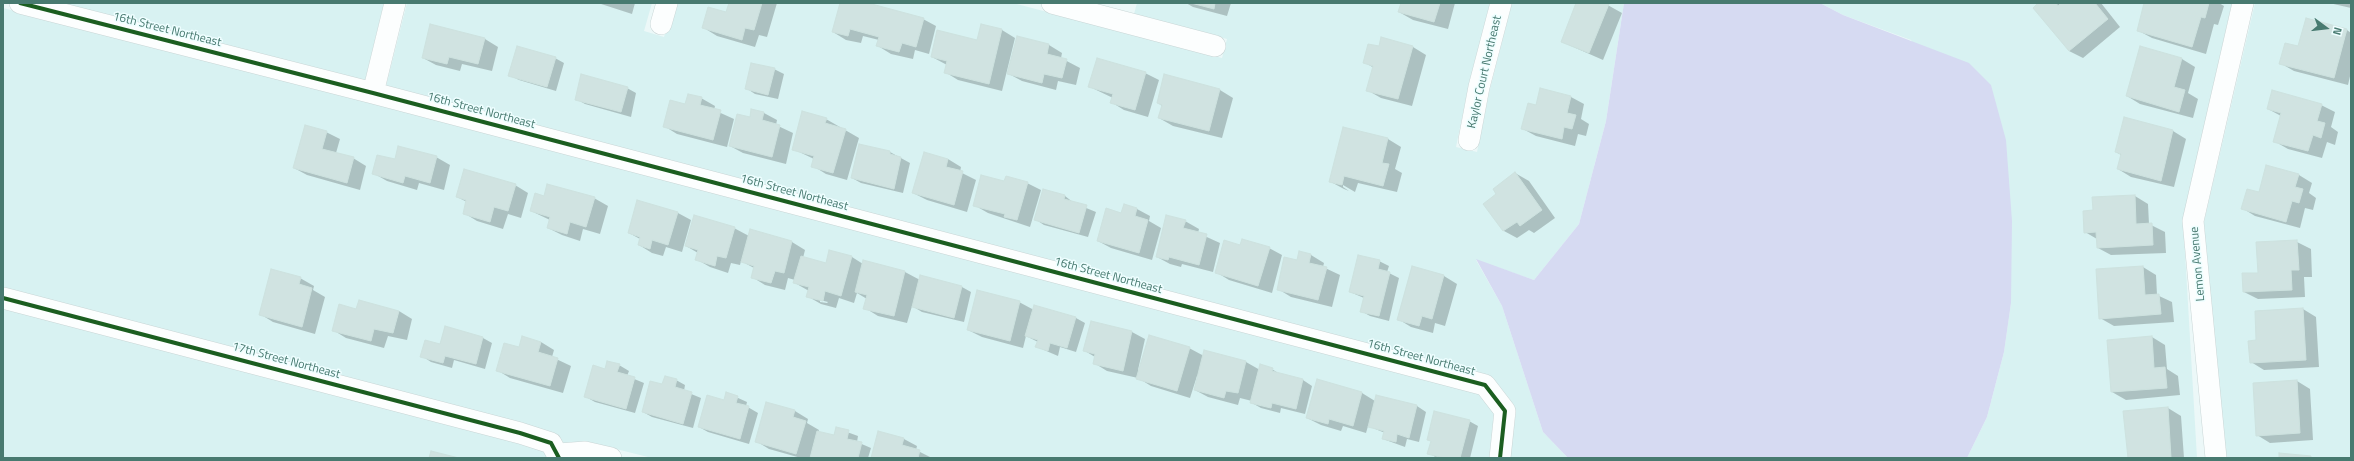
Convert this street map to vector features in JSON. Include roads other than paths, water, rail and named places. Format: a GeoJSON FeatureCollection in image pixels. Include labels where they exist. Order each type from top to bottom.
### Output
{"type":"FeatureCollection","features":[{"type":"Feature","properties":{"kind":"street","name":"16th Street Northeast"},"geometry":{"type":"LineString","coordinates":[[20,3],[373,93],[1485,385],[1505,411],[1500,458]]}},
{"type":"Feature","properties":{"kind":"street"},"geometry":{"type":"LineString","coordinates":[[373,93],[395,3]]}},
{"type":"Feature","properties":{"kind":"street"},"geometry":{"type":"LineString","coordinates":[[661,24],[667,3]]}},
{"type":"Feature","properties":{"kind":"street"},"geometry":{"type":"LineString","coordinates":[[1052,3],[1123,12],[1215,46]]}},
{"type":"Feature","properties":{"kind":"street","name":"Kaylor Court Northeast"},"geometry":{"type":"LineString","coordinates":[[1468,140],[1479,87],[1501,3]]}},
{"type":"Feature","properties":{"kind":"street","name":"Lemon Avenue"},"geometry":{"type":"LineString","coordinates":[[2216,458],[2193,221],[2243,3]]}},
{"type":"Feature","properties":{"kind":"street","name":"17th Street Northeast"},"geometry":{"type":"LineString","coordinates":[[3,298],[520,433],[551,443],[559,456],[585,452],[611,458]]}}]}
